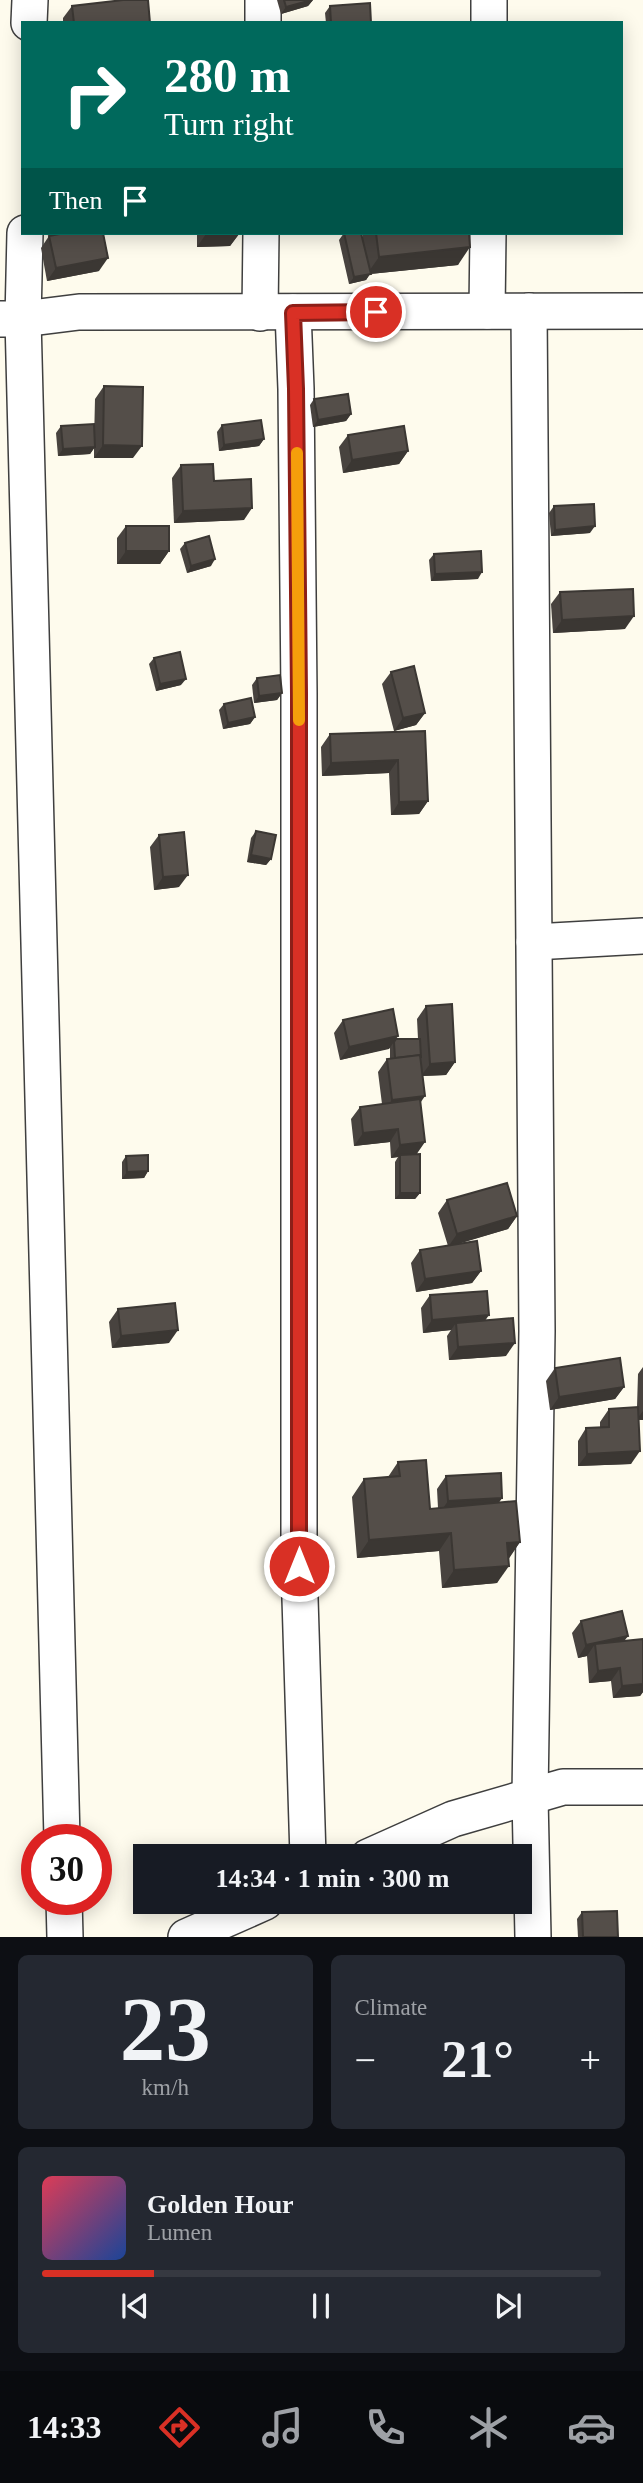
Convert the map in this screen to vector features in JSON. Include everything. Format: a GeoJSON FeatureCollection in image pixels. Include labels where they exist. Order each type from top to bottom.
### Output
{"type":"FeatureCollection","features":[{"type":"Feature","properties":{"kind":"street"},"geometry":{"type":"LineString","coordinates":[[29,21],[30,0]]}},
{"type":"Feature","properties":{"kind":"street"},"geometry":{"type":"LineString","coordinates":[[263,0],[263,21]]}},
{"type":"Feature","properties":{"kind":"street"},"geometry":{"type":"LineString","coordinates":[[489,0],[489,21]]}},
{"type":"Feature","properties":{"kind":"street"},"geometry":{"type":"LineString","coordinates":[[25,235],[12,319],[62,1824]]}},
{"type":"Feature","properties":{"kind":"street"},"geometry":{"type":"LineString","coordinates":[[261,235],[276,313],[296,389],[299,694],[299,1566],[308,1844]]}},
{"type":"Feature","properties":{"kind":"street"},"geometry":{"type":"LineString","coordinates":[[487,311],[488,235]]}},
{"type":"Feature","properties":{"kind":"street"},"geometry":{"type":"LineString","coordinates":[[530,311],[537,1331],[530,1797],[533,1937]]}},
{"type":"Feature","properties":{"kind":"street"},"geometry":{"type":"LineString","coordinates":[[12,319],[79,312],[643,311]]}},
{"type":"Feature","properties":{"kind":"street"},"geometry":{"type":"LineString","coordinates":[[534,942],[643,936]]}},
{"type":"Feature","properties":{"kind":"street"},"geometry":{"type":"LineString","coordinates":[[397,1844],[453,1819],[563,1787],[643,1787]]}},
{"type":"Feature","properties":{"kind":"street"},"geometry":{"type":"LineString","coordinates":[[186,1937],[238,1914]]}},
{"type":"Feature","properties":{"kind":"street"},"geometry":{"type":"LineString","coordinates":[[64,1915],[65,1937]]}},
{"type":"Feature","properties":{"kind":"building"},"geometry":{"type":"Polygon","coordinates":[[[148,0],[150,21],[74,21],[72,6],[148,0]]]}},
{"type":"Feature","properties":{"kind":"building"},"geometry":{"type":"Polygon","coordinates":[[[284,0],[312,0],[286,7],[284,0]]]}},
{"type":"Feature","properties":{"kind":"building"},"geometry":{"type":"Polygon","coordinates":[[[370,3],[371,21],[331,21],[330,6],[370,3]]]}},
{"type":"Feature","properties":{"kind":"building"},"geometry":{"type":"Polygon","coordinates":[[[103,235],[108,258],[56,268],[49,236],[103,235]]]}},
{"type":"Feature","properties":{"kind":"building"},"geometry":{"type":"Polygon","coordinates":[[[344,235],[361,235],[371,274],[354,277],[344,235]]]}},
{"type":"Feature","properties":{"kind":"building"},"geometry":{"type":"Polygon","coordinates":[[[376,235],[469,235],[470,247],[379,257],[376,235]]]}},
{"type":"Feature","properties":{"kind":"building"},"geometry":{"type":"Polygon","coordinates":[[[104,386],[143,387],[142,446],[103,445],[104,386]]]}},
{"type":"Feature","properties":{"kind":"building"},"geometry":{"type":"Polygon","coordinates":[[[348,394],[351,414],[318,420],[314,399],[348,394]]]}},
{"type":"Feature","properties":{"kind":"building"},"geometry":{"type":"Polygon","coordinates":[[[261,420],[264,439],[224,445],[222,425],[261,420]]]}},
{"type":"Feature","properties":{"kind":"building"},"geometry":{"type":"Polygon","coordinates":[[[94,424],[95,447],[63,449],[61,426],[94,424]]]}},
{"type":"Feature","properties":{"kind":"building"},"geometry":{"type":"Polygon","coordinates":[[[404,426],[408,451],[352,460],[348,435],[404,426]]]}},
{"type":"Feature","properties":{"kind":"building"},"geometry":{"type":"Polygon","coordinates":[[[213,464],[214,481],[251,479],[252,508],[183,511],[181,465],[213,464]]]}},
{"type":"Feature","properties":{"kind":"building"},"geometry":{"type":"Polygon","coordinates":[[[594,504],[595,526],[555,530],[554,506],[594,504]]]}},
{"type":"Feature","properties":{"kind":"building"},"geometry":{"type":"Polygon","coordinates":[[[126,526],[169,526],[169,551],[126,551],[126,526]]]}},
{"type":"Feature","properties":{"kind":"building"},"geometry":{"type":"Polygon","coordinates":[[[209,536],[215,559],[191,566],[185,543],[209,536]]]}},
{"type":"Feature","properties":{"kind":"building"},"geometry":{"type":"Polygon","coordinates":[[[481,551],[482,572],[435,574],[434,554],[481,551]]]}},
{"type":"Feature","properties":{"kind":"building"},"geometry":{"type":"Polygon","coordinates":[[[633,589],[634,616],[562,620],[560,592],[633,589]]]}},
{"type":"Feature","properties":{"kind":"building"},"geometry":{"type":"Polygon","coordinates":[[[180,652],[186,679],[160,684],[154,658],[180,652]]]}},
{"type":"Feature","properties":{"kind":"building"},"geometry":{"type":"Polygon","coordinates":[[[414,666],[425,713],[403,718],[391,672],[414,666]]]}},
{"type":"Feature","properties":{"kind":"building"},"geometry":{"type":"Polygon","coordinates":[[[280,675],[282,693],[259,696],[257,678],[280,675]]]}},
{"type":"Feature","properties":{"kind":"building"},"geometry":{"type":"Polygon","coordinates":[[[251,698],[255,717],[228,723],[224,704],[251,698]]]}},
{"type":"Feature","properties":{"kind":"building"},"geometry":{"type":"Polygon","coordinates":[[[425,731],[428,801],[399,802],[398,760],[331,763],[330,734],[425,731]]]}},
{"type":"Feature","properties":{"kind":"building"},"geometry":{"type":"Polygon","coordinates":[[[256,831],[276,835],[271,859],[251,855],[256,831]]]}},
{"type":"Feature","properties":{"kind":"building"},"geometry":{"type":"Polygon","coordinates":[[[184,832],[188,875],[163,877],[159,835],[184,832]]]}},
{"type":"Feature","properties":{"kind":"building"},"geometry":{"type":"Polygon","coordinates":[[[452,1004],[455,1062],[430,1064],[426,1006],[452,1004]]]}},
{"type":"Feature","properties":{"kind":"building"},"geometry":{"type":"Polygon","coordinates":[[[393,1009],[398,1036],[349,1047],[343,1020],[393,1009]]]}},
{"type":"Feature","properties":{"kind":"building"},"geometry":{"type":"Polygon","coordinates":[[[396,1039],[420,1039],[421,1058],[420,1055],[395,1058],[396,1039]]]}},
{"type":"Feature","properties":{"kind":"building"},"geometry":{"type":"Polygon","coordinates":[[[420,1055],[425,1096],[392,1100],[387,1059],[420,1055]]]}},
{"type":"Feature","properties":{"kind":"building"},"geometry":{"type":"Polygon","coordinates":[[[420,1099],[425,1142],[400,1145],[398,1129],[363,1133],[360,1107],[420,1099]]]}},
{"type":"Feature","properties":{"kind":"building"},"geometry":{"type":"Polygon","coordinates":[[[420,1154],[420,1193],[400,1193],[400,1155],[420,1154]]]}},
{"type":"Feature","properties":{"kind":"building"},"geometry":{"type":"Polygon","coordinates":[[[148,1155],[148,1171],[127,1172],[126,1156],[148,1155]]]}},
{"type":"Feature","properties":{"kind":"building"},"geometry":{"type":"Polygon","coordinates":[[[507,1183],[517,1216],[457,1234],[447,1200],[507,1183]]]}},
{"type":"Feature","properties":{"kind":"building"},"geometry":{"type":"Polygon","coordinates":[[[477,1241],[481,1271],[425,1279],[420,1250],[477,1241]]]}},
{"type":"Feature","properties":{"kind":"building"},"geometry":{"type":"Polygon","coordinates":[[[487,1291],[489,1315],[432,1320],[430,1295],[487,1291]]]}},
{"type":"Feature","properties":{"kind":"building"},"geometry":{"type":"Polygon","coordinates":[[[175,1303],[178,1330],[121,1336],[118,1309],[175,1303]]]}},
{"type":"Feature","properties":{"kind":"building"},"geometry":{"type":"Polygon","coordinates":[[[513,1318],[515,1343],[458,1347],[456,1323],[513,1318]]]}},
{"type":"Feature","properties":{"kind":"building"},"geometry":{"type":"Polygon","coordinates":[[[620,1358],[624,1387],[559,1397],[555,1368],[620,1358]]]}},
{"type":"Feature","properties":{"kind":"building"},"geometry":{"type":"Polygon","coordinates":[[[638,1407],[640,1451],[587,1454],[586,1428],[609,1427],[609,1409],[638,1407]]]}},
{"type":"Feature","properties":{"kind":"building"},"geometry":{"type":"Polygon","coordinates":[[[426,1460],[430,1509],[516,1501],[520,1542],[507,1543],[509,1566],[454,1570],[451,1533],[369,1540],[364,1479],[400,1476],[398,1462],[426,1460]]]}},
{"type":"Feature","properties":{"kind":"building"},"geometry":{"type":"Polygon","coordinates":[[[501,1473],[502,1498],[448,1501],[446,1476],[501,1473]]]}},
{"type":"Feature","properties":{"kind":"building"},"geometry":{"type":"Polygon","coordinates":[[[622,1611],[628,1636],[586,1645],[581,1621],[622,1611]]]}},
{"type":"Feature","properties":{"kind":"building"},"geometry":{"type":"Polygon","coordinates":[[[643,1639],[643,1684],[622,1686],[620,1668],[598,1671],[595,1644],[643,1639]]]}},
{"type":"Feature","properties":{"kind":"building"},"geometry":{"type":"Polygon","coordinates":[[[617,1911],[618,1937],[583,1937],[582,1912],[617,1911]]]}},
{"type":"Feature","properties":{"kind":"slow traffic"},"geometry":{"type":"LineString","coordinates":[[297,453],[299,720]]}},
{"type":"Feature","properties":{"kind":"route"},"geometry":{"type":"LineString","coordinates":[[299,1566],[299,694],[293,313],[376,312]]}}]}
